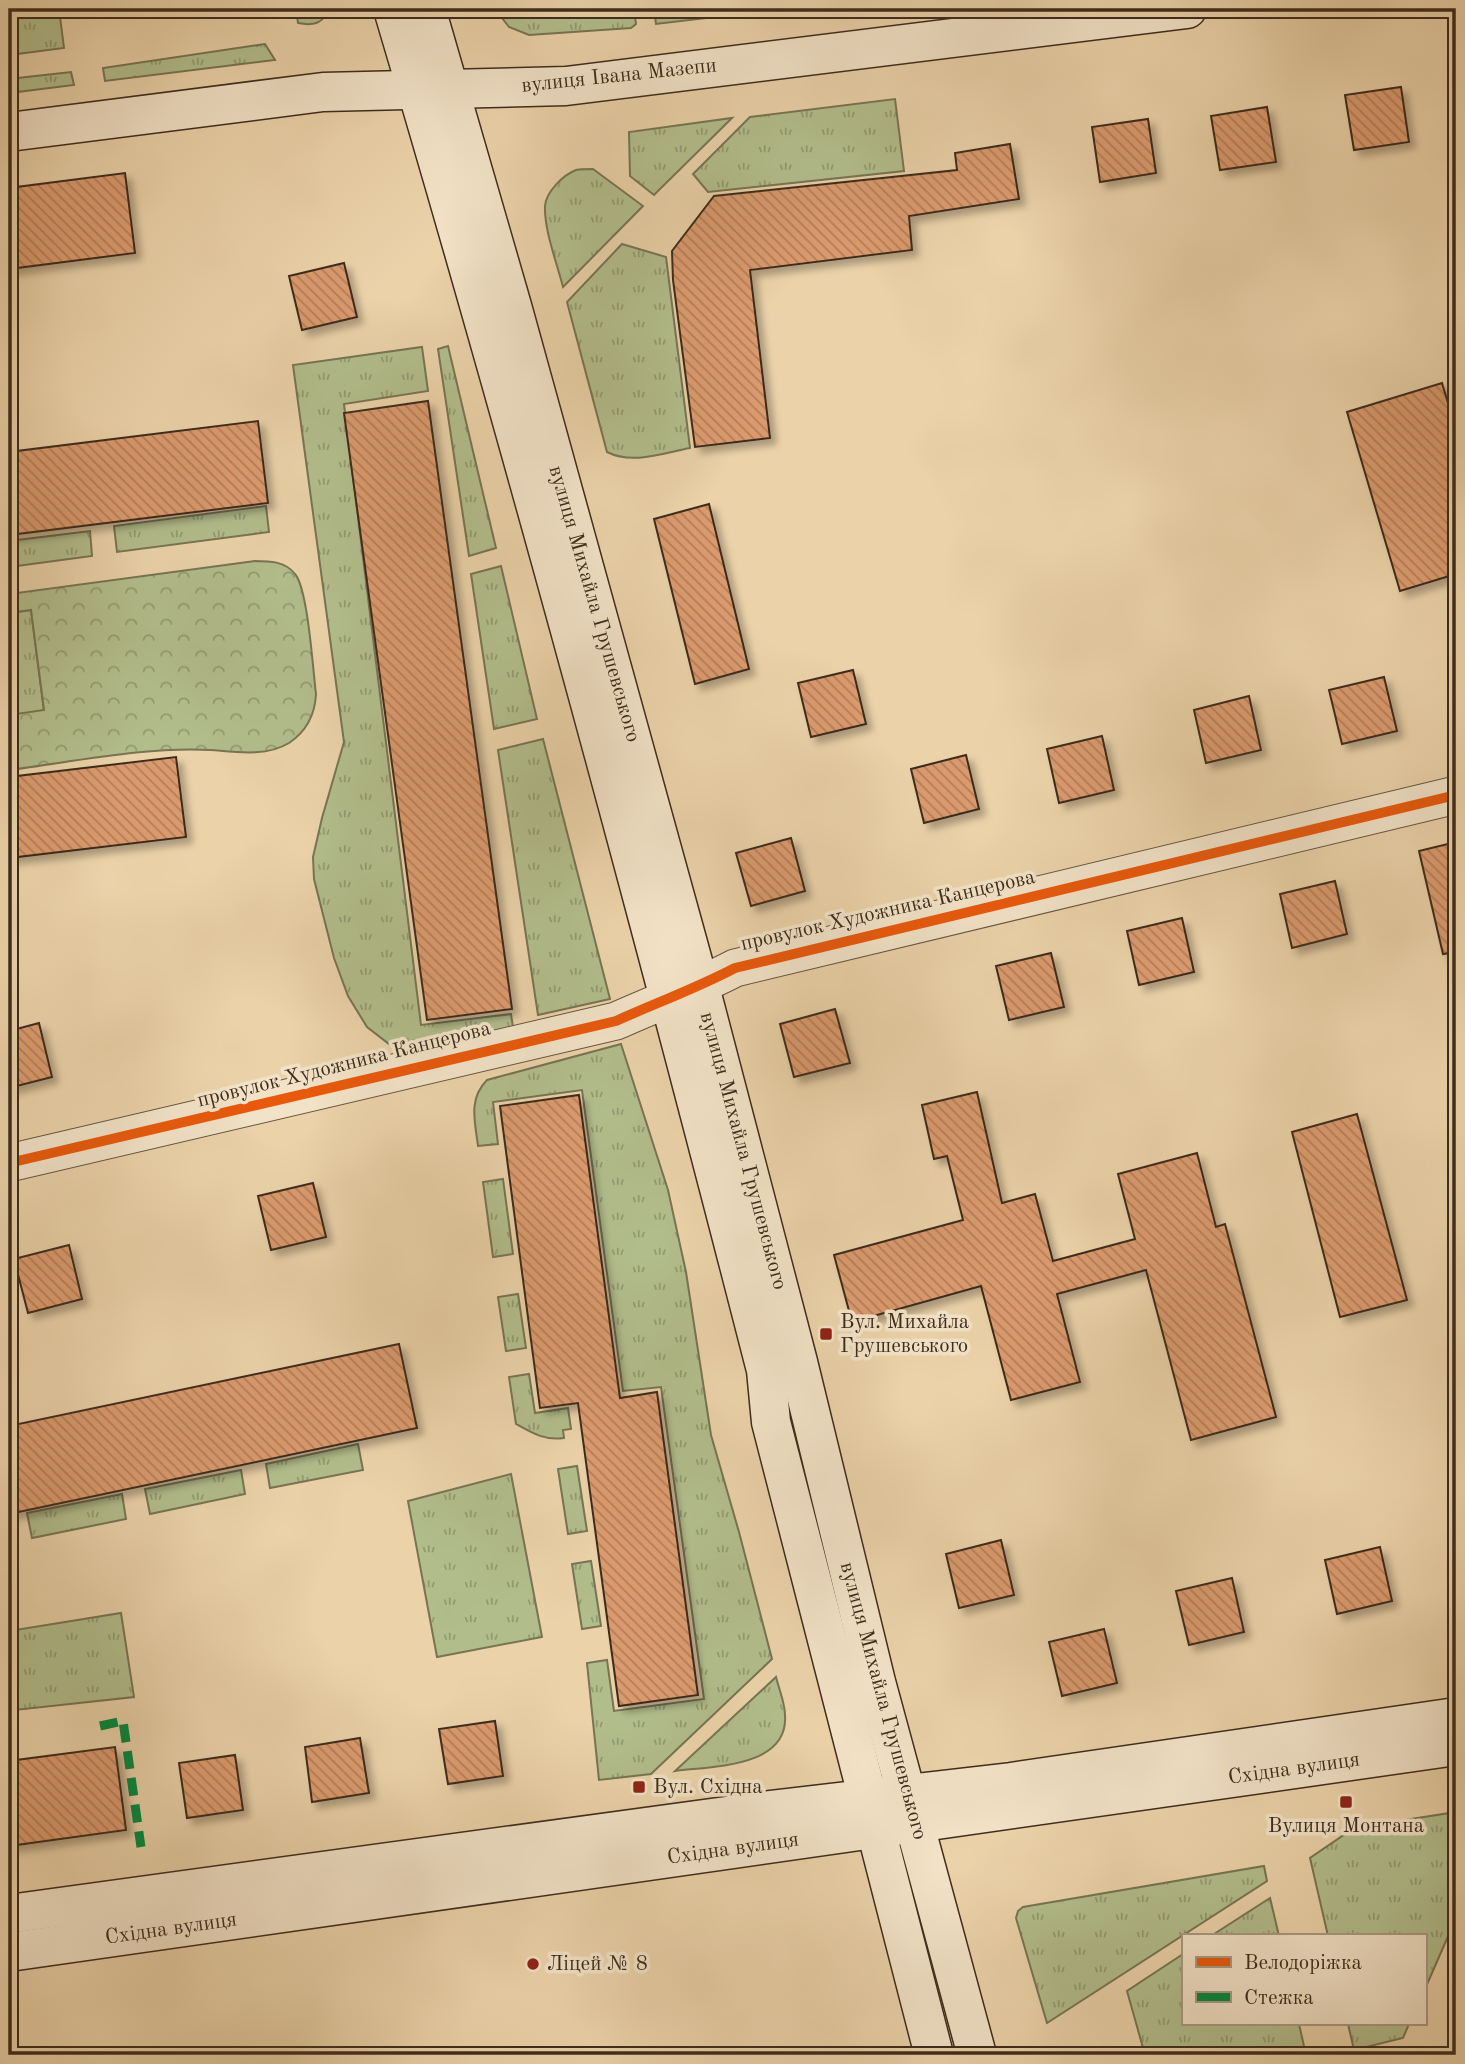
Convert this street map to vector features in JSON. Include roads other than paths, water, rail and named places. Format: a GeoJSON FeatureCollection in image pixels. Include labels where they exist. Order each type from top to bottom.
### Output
{"type":"FeatureCollection","features":[{"type":"Feature","properties":{"kind":"main road","name":"вулиця Михайла Грушевського"},"geometry":{"type":"LineString","coordinates":[[393,9],[433,89],[512,306],[685,992],[766,1370],[771,1422],[934,2055]]}},
{"type":"Feature","properties":{"kind":"main road","name":"вулиця Михайла Грушевського"},"geometry":{"type":"LineString","coordinates":[[426,9],[433,89]]}},
{"type":"Feature","properties":{"kind":"main road","name":"вулиця Івана Мазепи"},"geometry":{"type":"LineString","coordinates":[[9,132],[323,92],[566,86],[1187,9]]}},
{"type":"Feature","properties":{"kind":"main road","name":"вулиця Михайла Грушевського"},"geometry":{"type":"LineString","coordinates":[[685,992],[794,1349],[876,1682],[977,2055]]}},
{"type":"Feature","properties":{"kind":"main road","name":"Східна вулиця"},"geometry":{"type":"LineString","coordinates":[[911,1809],[1011,1782],[1456,1717]]}},
{"type":"Feature","properties":{"kind":"main road","name":"Східна вулиця"},"geometry":{"type":"LineString","coordinates":[[9,1952],[870,1814],[1456,1746]]}},
{"type":"Feature","properties":{"kind":"main road","name":"Східна вулиця"},"geometry":{"type":"LineString","coordinates":[[9,1914],[730,1815],[870,1814]]}},
{"type":"Feature","properties":{"kind":"street","name":"провулок Художника Канцерова"},"geometry":{"type":"LineString","coordinates":[[9,1163],[616,1021],[735,968],[1456,795]]}},
{"type":"Feature","properties":{"kind":"place","name":"Вул. Михайла Грушевського"},"geometry":{"type":"Point","coordinates":[826,1334]}},
{"type":"Feature","properties":{"kind":"place","name":"Вул. Східна"},"geometry":{"type":"Point","coordinates":[639,1787]}},
{"type":"Feature","properties":{"kind":"place","name":"Вулиця Монтана"},"geometry":{"type":"Point","coordinates":[1346,1802]}},
{"type":"Feature","properties":{"kind":"place","name":"Ліцей № 8"},"geometry":{"type":"Point","coordinates":[533,1964]}}]}
